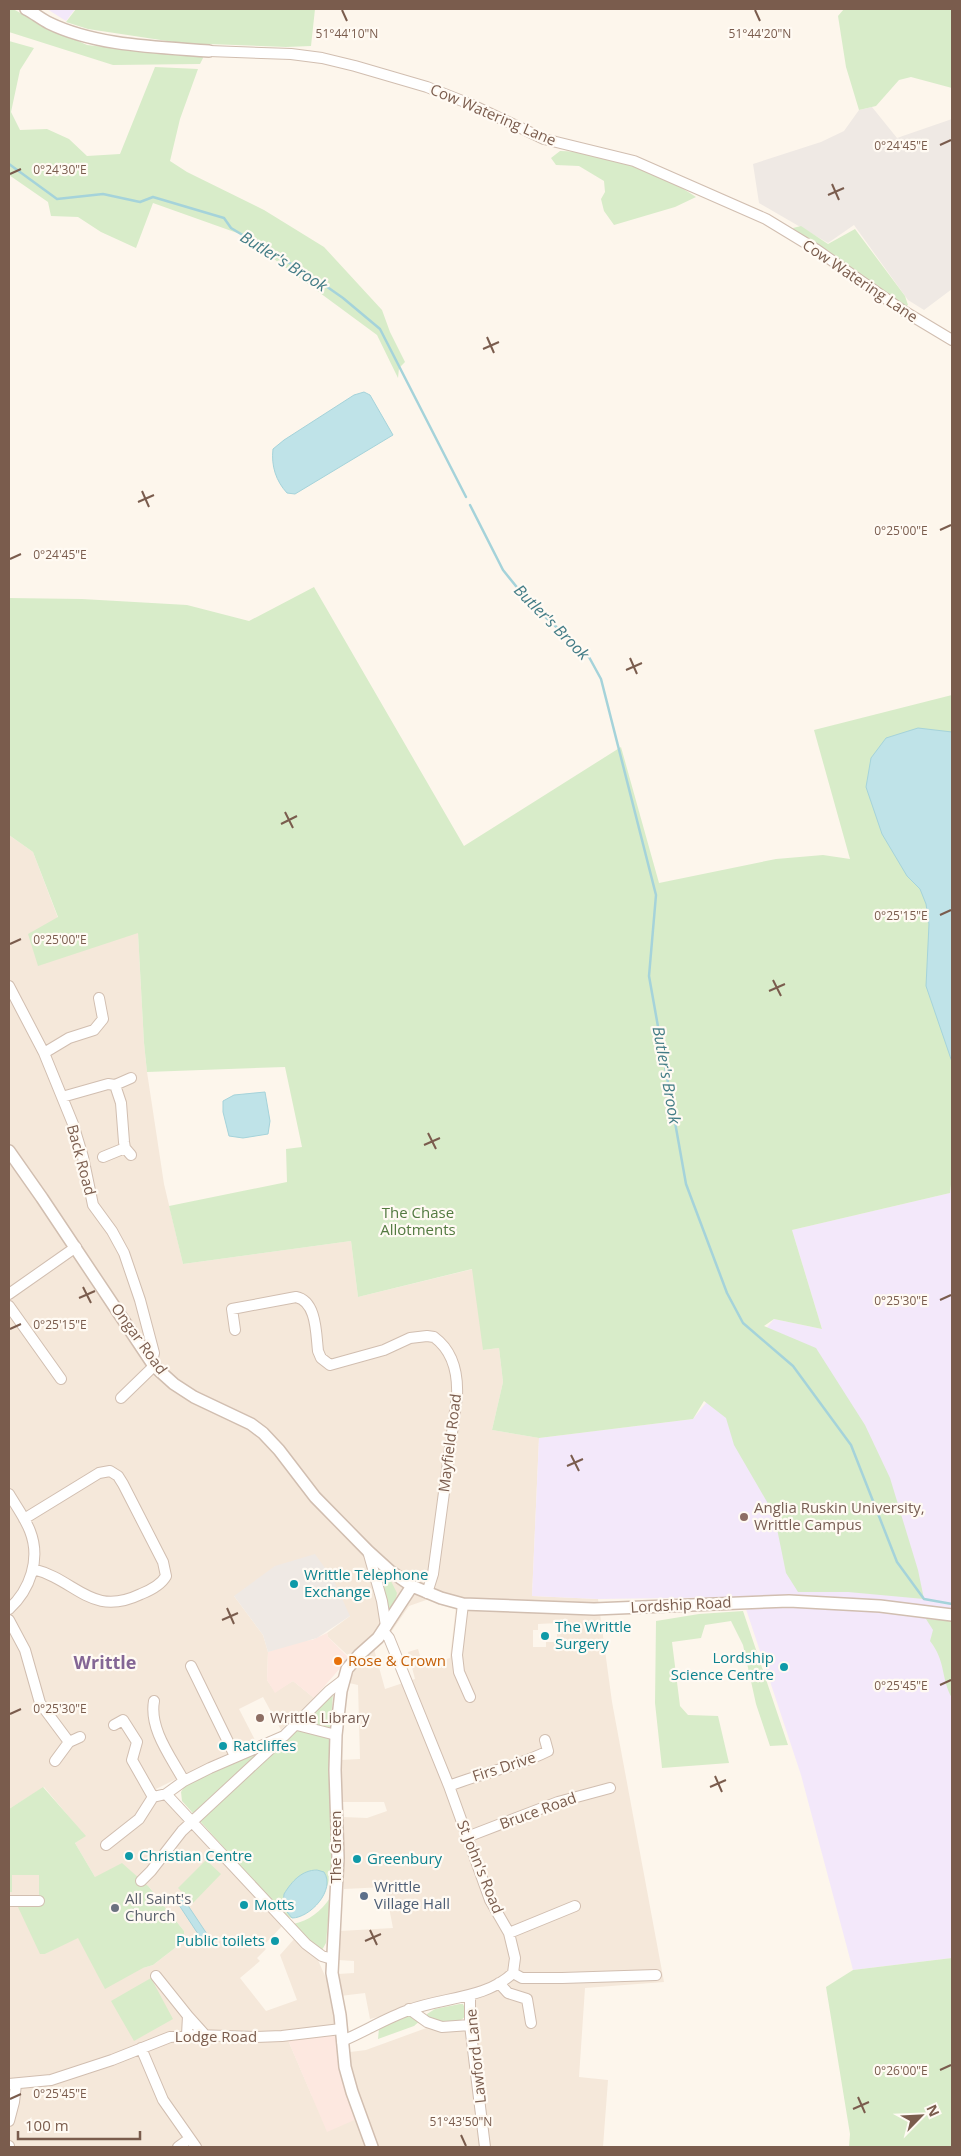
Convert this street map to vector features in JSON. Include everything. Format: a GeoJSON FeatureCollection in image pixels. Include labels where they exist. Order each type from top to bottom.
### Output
{"type":"FeatureCollection","features":[{"type":"Feature","properties":{"kind":"street","name":"Cow Watering Lane"},"geometry":{"type":"LineString","coordinates":[[26,9],[49,23],[86,37],[164,48],[291,54],[322,58],[427,87],[544,139],[634,161],[766,219],[823,255],[902,310],[952,340]]}},
{"type":"Feature","properties":{"kind":"street","name":"Back Road"},"geometry":{"type":"LineString","coordinates":[[9,986],[44,1053],[62,1097],[78,1139],[93,1205],[118,1241],[135,1285],[154,1353],[153,1364]]}},
{"type":"Feature","properties":{"kind":"street"},"geometry":{"type":"LineString","coordinates":[[44,1053],[69,1038],[94,1030],[103,1019],[99,998]]}},
{"type":"Feature","properties":{"kind":"street"},"geometry":{"type":"LineString","coordinates":[[62,1097],[108,1084],[115,1085],[132,1078]]}},
{"type":"Feature","properties":{"kind":"street"},"geometry":{"type":"LineString","coordinates":[[103,1157],[128,1151],[121,1102],[115,1085]]}},
{"type":"Feature","properties":{"kind":"street","name":"Ongar Road"},"geometry":{"type":"LineString","coordinates":[[9,1151],[76,1247],[153,1364],[168,1380],[181,1389],[250,1424],[263,1433],[280,1450],[315,1497],[368,1551],[390,1571],[412,1586]]}},
{"type":"Feature","properties":{"kind":"street"},"geometry":{"type":"LineString","coordinates":[[9,1294],[76,1247]]}},
{"type":"Feature","properties":{"kind":"street","name":"Mayfield Road"},"geometry":{"type":"LineString","coordinates":[[235,1330],[232,1309],[296,1297],[309,1304],[318,1351],[321,1358],[330,1365],[384,1350],[419,1336],[434,1337],[448,1353],[456,1372],[457,1396],[433,1574],[427,1593]]}},
{"type":"Feature","properties":{"kind":"street"},"geometry":{"type":"LineString","coordinates":[[9,1306],[61,1379]]}},
{"type":"Feature","properties":{"kind":"street"},"geometry":{"type":"LineString","coordinates":[[120,1398],[153,1364]]}},
{"type":"Feature","properties":{"kind":"street"},"geometry":{"type":"LineString","coordinates":[[24,1519],[99,1473],[106,1470],[110,1471],[118,1476],[126,1490],[163,1562],[166,1576],[159,1584],[143,1593],[125,1601],[111,1602],[88,1598],[59,1578],[33,1569]]}},
{"type":"Feature","properties":{"kind":"street"},"geometry":{"type":"LineString","coordinates":[[9,1494],[31,1532],[33,1545],[33,1569],[24,1590],[9,1609]]}},
{"type":"Feature","properties":{"kind":"street","name":"Ongar Road"},"geometry":{"type":"LineString","coordinates":[[368,1551],[382,1601],[385,1628]]}},
{"type":"Feature","properties":{"kind":"street","name":"Lordship Road"},"geometry":{"type":"LineString","coordinates":[[412,1586],[427,1593],[463,1604],[594,1609],[788,1601],[880,1606],[952,1615]]}},
{"type":"Feature","properties":{"kind":"street","name":"The Green"},"geometry":{"type":"LineString","coordinates":[[372,2147],[347,2077],[332,1973],[338,1858],[335,1777],[336,1735],[342,1681],[351,1664],[385,1628],[412,1586]]}},
{"type":"Feature","properties":{"kind":"street"},"geometry":{"type":"LineString","coordinates":[[463,1604],[457,1655],[459,1672],[470,1697]]}},
{"type":"Feature","properties":{"kind":"street"},"geometry":{"type":"LineString","coordinates":[[9,1620],[25,1650],[40,1702],[69,1742]]}},
{"type":"Feature","properties":{"kind":"street","name":"St John's Road"},"geometry":{"type":"LineString","coordinates":[[385,1628],[449,1786],[490,1900],[509,1933],[515,1958],[514,1972]]}},
{"type":"Feature","properties":{"kind":"street"},"geometry":{"type":"LineString","coordinates":[[191,1666],[236,1756]]}},
{"type":"Feature","properties":{"kind":"street","name":"The Green"},"geometry":{"type":"LineString","coordinates":[[141,1881],[176,1838],[342,1681]]}},
{"type":"Feature","properties":{"kind":"street"},"geometry":{"type":"LineString","coordinates":[[154,1701],[153,1717],[156,1729],[184,1781]]}},
{"type":"Feature","properties":{"kind":"street"},"geometry":{"type":"LineString","coordinates":[[114,1725],[123,1720],[137,1742],[132,1760],[153,1797]]}},
{"type":"Feature","properties":{"kind":"street"},"geometry":{"type":"LineString","coordinates":[[297,1725],[336,1735]]}},
{"type":"Feature","properties":{"kind":"street","name":"The Green"},"geometry":{"type":"LineString","coordinates":[[166,1794],[184,1781],[284,1736]]}},
{"type":"Feature","properties":{"kind":"street"},"geometry":{"type":"LineString","coordinates":[[56,1761],[69,1742],[80,1737]]}},
{"type":"Feature","properties":{"kind":"street","name":"Firs Drive"},"geometry":{"type":"LineString","coordinates":[[449,1786],[538,1756],[548,1751],[545,1740]]}},
{"type":"Feature","properties":{"kind":"street","name":"Bruce Road"},"geometry":{"type":"LineString","coordinates":[[467,1837],[558,1802],[610,1788]]}},
{"type":"Feature","properties":{"kind":"street"},"geometry":{"type":"LineString","coordinates":[[106,1845],[139,1819],[153,1797],[166,1794],[306,1944],[322,1956],[332,1959]]}},
{"type":"Feature","properties":{"kind":"street"},"geometry":{"type":"LineString","coordinates":[[9,1901],[39,1901]]}},
{"type":"Feature","properties":{"kind":"street"},"geometry":{"type":"LineString","coordinates":[[509,1933],[575,1906]]}},
{"type":"Feature","properties":{"kind":"street"},"geometry":{"type":"LineString","coordinates":[[514,1972],[522,1978],[656,1975]]}},
{"type":"Feature","properties":{"kind":"street","name":"Lodge Road"},"geometry":{"type":"LineString","coordinates":[[12,2084],[51,2080],[112,2060],[170,2037],[187,2035],[341,2035],[410,2009],[470,1995],[499,1983],[514,1972]]}},
{"type":"Feature","properties":{"kind":"street"},"geometry":{"type":"LineString","coordinates":[[156,1976],[206,2036]]}},
{"type":"Feature","properties":{"kind":"street"},"geometry":{"type":"LineString","coordinates":[[499,1983],[508,1993],[527,1999],[531,2023]]}},
{"type":"Feature","properties":{"kind":"street","name":"Lawford Lane"},"geometry":{"type":"LineString","coordinates":[[470,1995],[470,2025],[485,2147]]}},
{"type":"Feature","properties":{"kind":"street"},"geometry":{"type":"LineString","coordinates":[[410,2009],[427,2022],[442,2027],[470,2025]]}},
{"type":"Feature","properties":{"kind":"street"},"geometry":{"type":"LineString","coordinates":[[187,2035],[188,2016]]}},
{"type":"Feature","properties":{"kind":"street"},"geometry":{"type":"LineString","coordinates":[[141,2048],[164,2100],[196,2147]]}},
{"type":"Feature","properties":{"kind":"street"},"geometry":{"type":"LineString","coordinates":[[9,2122],[14,2102],[12,2084]]}},
{"type":"Feature","properties":{"kind":"street"},"geometry":{"type":"LineString","coordinates":[[178,2147],[189,2138]]}},
{"type":"Feature","properties":{"kind":"shaded area"},"geometry":{"type":"Polygon","coordinates":[[[47,9],[75,9],[66,21],[47,9]]]}},
{"type":"Feature","properties":{"kind":"shaded area"},"geometry":{"type":"Polygon","coordinates":[[[872,107],[897,138],[952,119],[952,289],[924,310],[908,300],[854,225],[828,243],[759,203],[753,164],[821,142],[844,131],[859,110],[872,107]]]}},
{"type":"Feature","properties":{"kind":"shaded area"},"geometry":{"type":"Polygon","coordinates":[[[9,835],[33,852],[58,918],[138,933],[147,1072],[164,1184],[183,1264],[351,1241],[358,1297],[473,1269],[484,1350],[499,1348],[503,1382],[492,1430],[539,1438],[532,1596],[598,1599],[612,1702],[664,1982],[585,1988],[579,2077],[608,2080],[603,2147],[9,2147],[9,1892],[12,1892],[12,1875],[39,1875],[39,1904],[45,1954],[78,1937],[143,1968],[153,1965],[184,1941],[184,1931],[149,1887],[95,1877],[75,1843],[85,1836],[44,1787],[9,1809],[9,835]],[[234,1596],[263,1635],[268,1652],[267,1680],[275,1692],[293,1681],[314,1698],[281,1730],[263,1697],[239,1709],[255,1740],[156,1789],[283,1925],[263,1946],[266,1949],[257,1958],[260,1961],[240,1978],[266,2011],[297,2000],[280,1955],[295,1938],[317,1958],[326,1978],[338,1974],[354,1973],[354,1961],[338,1960],[340,1931],[393,1928],[385,1887],[344,1889],[343,1817],[367,1818],[387,1811],[384,1802],[342,1802],[341,1760],[360,1759],[358,1685],[349,1683],[357,1664],[328,1637],[327,1633],[350,1616],[234,1596]],[[429,1599],[409,1606],[387,1638],[374,1649],[385,1689],[415,1679],[408,1652],[418,1649],[423,1666],[450,1658],[456,1606],[429,1599]],[[561,1619],[558,1623],[538,1624],[538,1630],[533,1630],[533,1647],[546,1647],[546,1642],[557,1642],[557,1630],[564,1630],[568,1623],[561,1619]],[[365,1993],[340,1996],[350,2052],[366,2050],[429,2027],[468,2023],[468,1993],[370,2019],[365,1993]],[[288,2040],[312,2096],[359,2118],[288,2040]]]}},
{"type":"Feature","properties":{"kind":"shaded area","name":"Anglia Ruskin University, Writtle Campus"},"geometry":{"type":"Polygon","coordinates":[[[952,1176],[952,1958],[853,1970],[801,1775],[742,1597],[598,1599],[532,1596],[539,1438],[693,1419],[774,1319],[822,1329],[792,1230],[950,1193],[952,1176]]]}},
{"type":"Feature","properties":{"kind":"shaded area"},"geometry":{"type":"Polygon","coordinates":[[[315,1554],[334,1581],[350,1616],[317,1638],[268,1652],[263,1635],[234,1596],[275,1566],[315,1554]]]}},
{"type":"Feature","properties":{"kind":"shaded area"},"geometry":{"type":"Polygon","coordinates":[[[327,1633],[328,1637],[349,1658],[314,1698],[293,1681],[275,1693],[267,1680],[268,1652],[299,1641],[312,1640],[327,1633]]]}},
{"type":"Feature","properties":{"kind":"shaded area"},"geometry":{"type":"Polygon","coordinates":[[[337,2033],[359,2118],[327,2132],[288,2040],[337,2033]]]}},
{"type":"Feature","properties":{"kind":"green space"},"geometry":{"type":"Polygon","coordinates":[[[9,9],[13,9],[87,45],[167,54],[201,53],[203,58],[200,64],[113,65],[9,32],[9,9]]]}},
{"type":"Feature","properties":{"kind":"green space"},"geometry":{"type":"Polygon","coordinates":[[[76,9],[315,9],[311,46],[208,44],[207,47],[88,29],[66,22],[76,9]]]}},
{"type":"Feature","properties":{"kind":"green space"},"geometry":{"type":"Polygon","coordinates":[[[844,9],[952,9],[952,88],[911,77],[899,80],[876,106],[859,110],[846,67],[838,16],[844,9]]]}},
{"type":"Feature","properties":{"kind":"green space"},"geometry":{"type":"Polygon","coordinates":[[[9,41],[34,48],[20,70],[11,112],[20,130],[47,129],[69,139],[87,156],[120,154],[155,67],[198,69],[180,119],[170,161],[187,172],[264,210],[324,247],[382,310],[390,332],[405,362],[399,368],[398,378],[377,335],[240,234],[153,203],[136,248],[101,232],[78,217],[51,216],[48,202],[9,175],[9,41]]]}},
{"type":"Feature","properties":{"kind":"green space"},"geometry":{"type":"Polygon","coordinates":[[[560,151],[593,155],[631,165],[667,180],[696,197],[675,207],[614,225],[604,211],[601,199],[605,192],[604,181],[579,166],[556,165],[551,158],[560,151]]]}},
{"type":"Feature","properties":{"kind":"green space"},"geometry":{"type":"Polygon","coordinates":[[[801,226],[828,244],[855,229],[905,296],[908,305],[905,307],[796,233],[793,228],[801,226]]]}},
{"type":"Feature","properties":{"kind":"green space","name":"The Chase Allotments"},"geometry":{"type":"Polygon","coordinates":[[[314,587],[464,846],[621,747],[659,883],[776,859],[823,855],[850,859],[814,730],[952,695],[952,1176],[950,1193],[792,1230],[822,1329],[774,1319],[764,1326],[816,1348],[865,1425],[890,1478],[918,1570],[924,1599],[848,1592],[798,1592],[786,1573],[774,1514],[734,1445],[726,1418],[704,1401],[693,1419],[539,1438],[492,1430],[503,1382],[499,1348],[483,1350],[472,1269],[358,1297],[351,1241],[183,1264],[169,1206],[287,1182],[286,1149],[302,1147],[285,1067],[147,1072],[138,933],[38,966],[28,934],[58,917],[33,852],[9,835],[9,598],[82,599],[187,605],[249,621],[314,587]]]}},
{"type":"Feature","properties":{"kind":"green space"},"geometry":{"type":"Polygon","coordinates":[[[379,1574],[391,1581],[397,1593],[395,1602],[388,1612],[379,1574]]]}},
{"type":"Feature","properties":{"kind":"green space"},"geometry":{"type":"Polygon","coordinates":[[[743,1611],[788,1745],[770,1746],[756,1704],[743,1645],[731,1621],[705,1625],[701,1638],[672,1642],[680,1706],[688,1715],[718,1716],[729,1763],[662,1768],[655,1703],[656,1621],[699,1614],[743,1611]]]}},
{"type":"Feature","properties":{"kind":"green space"},"geometry":{"type":"Polygon","coordinates":[[[926,1619],[952,1621],[952,1698],[946,1684],[939,1656],[930,1641],[933,1630],[926,1619]]]}},
{"type":"Feature","properties":{"kind":"green space"},"geometry":{"type":"Polygon","coordinates":[[[333,1694],[329,1767],[333,1847],[330,1877],[327,1886],[318,1870],[309,1871],[282,1903],[292,1918],[286,1917],[182,1801],[181,1792],[186,1784],[268,1746],[274,1752],[333,1694]]]}},
{"type":"Feature","properties":{"kind":"green space"},"geometry":{"type":"Polygon","coordinates":[[[43,1787],[86,1836],[75,1843],[95,1877],[122,1863],[149,1887],[184,1931],[184,1941],[153,1965],[143,1968],[105,1989],[78,1938],[45,1954],[40,1954],[17,1905],[39,1904],[39,1875],[12,1875],[12,1892],[9,1892],[9,1809],[43,1787]]]}},
{"type":"Feature","properties":{"kind":"green space"},"geometry":{"type":"Polygon","coordinates":[[[206,1860],[221,1874],[193,1903],[178,1888],[206,1860]]]}},
{"type":"Feature","properties":{"kind":"green space"},"geometry":{"type":"Polygon","coordinates":[[[330,1898],[326,1943],[322,1950],[316,1947],[293,1924],[314,1915],[330,1898]]]}},
{"type":"Feature","properties":{"kind":"green space"},"geometry":{"type":"Polygon","coordinates":[[[952,1958],[952,2147],[849,2147],[850,2134],[826,1987],[853,1970],[952,1958]]]}},
{"type":"Feature","properties":{"kind":"green space"},"geometry":{"type":"Polygon","coordinates":[[[151,1978],[173,2019],[134,2041],[111,2001],[151,1978]]]}},
{"type":"Feature","properties":{"kind":"green space"},"geometry":{"type":"Polygon","coordinates":[[[463,2004],[467,2013],[459,2021],[443,2022],[427,2017],[427,2014],[435,2009],[463,2004]]]}},
{"type":"Feature","properties":{"kind":"green space"},"geometry":{"type":"Polygon","coordinates":[[[413,2013],[421,2020],[414,2026],[378,2039],[379,2028],[413,2013]]]}},
{"type":"Feature","properties":{"kind":"water"},"geometry":{"type":"Polygon","coordinates":[[[364,392],[370,395],[393,435],[295,494],[287,493],[275,473],[273,449],[354,395],[364,392]]]}},
{"type":"Feature","properties":{"kind":"water"},"geometry":{"type":"Polygon","coordinates":[[[918,728],[952,732],[952,1062],[926,986],[929,924],[926,904],[920,889],[907,876],[882,834],[866,787],[871,758],[886,738],[918,728]]]}},
{"type":"Feature","properties":{"kind":"water"},"geometry":{"type":"Polygon","coordinates":[[[265,1092],[270,1121],[268,1134],[243,1138],[229,1136],[223,1112],[223,1101],[234,1095],[265,1092]]]}},
{"type":"Feature","properties":{"kind":"water"},"geometry":{"type":"Polygon","coordinates":[[[317,1870],[324,1872],[327,1879],[327,1887],[324,1894],[313,1908],[299,1917],[292,1918],[283,1907],[284,1894],[290,1885],[302,1874],[317,1870]]]}},
{"type":"Feature","properties":{"kind":"water"},"geometry":{"type":"Polygon","coordinates":[[[183,1898],[207,1934],[202,1940],[177,1902],[183,1898]]]}},
{"type":"Feature","properties":{"kind":"waterway","name":"Butler's Brook"},"geometry":{"type":"LineString","coordinates":[[9,164],[57,199],[103,194],[140,202],[153,197],[224,218],[231,228],[313,277],[343,298],[380,329],[466,497]]}},
{"type":"Feature","properties":{"kind":"waterway","name":"Butler's Brook"},"geometry":{"type":"LineString","coordinates":[[470,505],[503,570],[528,601],[589,657],[601,679],[656,895],[649,976],[686,1184],[727,1293],[743,1323],[793,1366],[851,1445],[897,1562],[924,1599],[952,1604]]}},
{"type":"Feature","properties":{"kind":"place","name":"Anglia Ruskin University, Writtle Campus"},"geometry":{"type":"Point","coordinates":[744,1517]}},
{"type":"Feature","properties":{"kind":"place","name":"Writtle Telephone Exchange"},"geometry":{"type":"Point","coordinates":[294,1584]}},
{"type":"Feature","properties":{"kind":"place","name":"The Writtle Surgery"},"geometry":{"type":"Point","coordinates":[545,1636]}},
{"type":"Feature","properties":{"kind":"place","name":"Rose & Crown"},"geometry":{"type":"Point","coordinates":[338,1661]}},
{"type":"Feature","properties":{"kind":"place","name":"Lordship Science Centre"},"geometry":{"type":"Point","coordinates":[784,1667]}},
{"type":"Feature","properties":{"kind":"place","name":"Writtle Library"},"geometry":{"type":"Point","coordinates":[260,1718]}},
{"type":"Feature","properties":{"kind":"place","name":"Ratcliffes"},"geometry":{"type":"Point","coordinates":[223,1746]}},
{"type":"Feature","properties":{"kind":"place","name":"Christian Centre"},"geometry":{"type":"Point","coordinates":[129,1856]}},
{"type":"Feature","properties":{"kind":"place","name":"Greenbury"},"geometry":{"type":"Point","coordinates":[357,1859]}},
{"type":"Feature","properties":{"kind":"place","name":"Writtle Village Hall"},"geometry":{"type":"Point","coordinates":[364,1896]}},
{"type":"Feature","properties":{"kind":"place","name":"Motts"},"geometry":{"type":"Point","coordinates":[244,1905]}},
{"type":"Feature","properties":{"kind":"place","name":"All Saint's Church"},"geometry":{"type":"Point","coordinates":[115,1908]}},
{"type":"Feature","properties":{"kind":"place","name":"Public toilets"},"geometry":{"type":"Point","coordinates":[275,1941]}},
{"type":"Feature","properties":{"kind":"district","name":"Writtle"},"geometry":{"type":"Point","coordinates":[105,1663]}}]}
